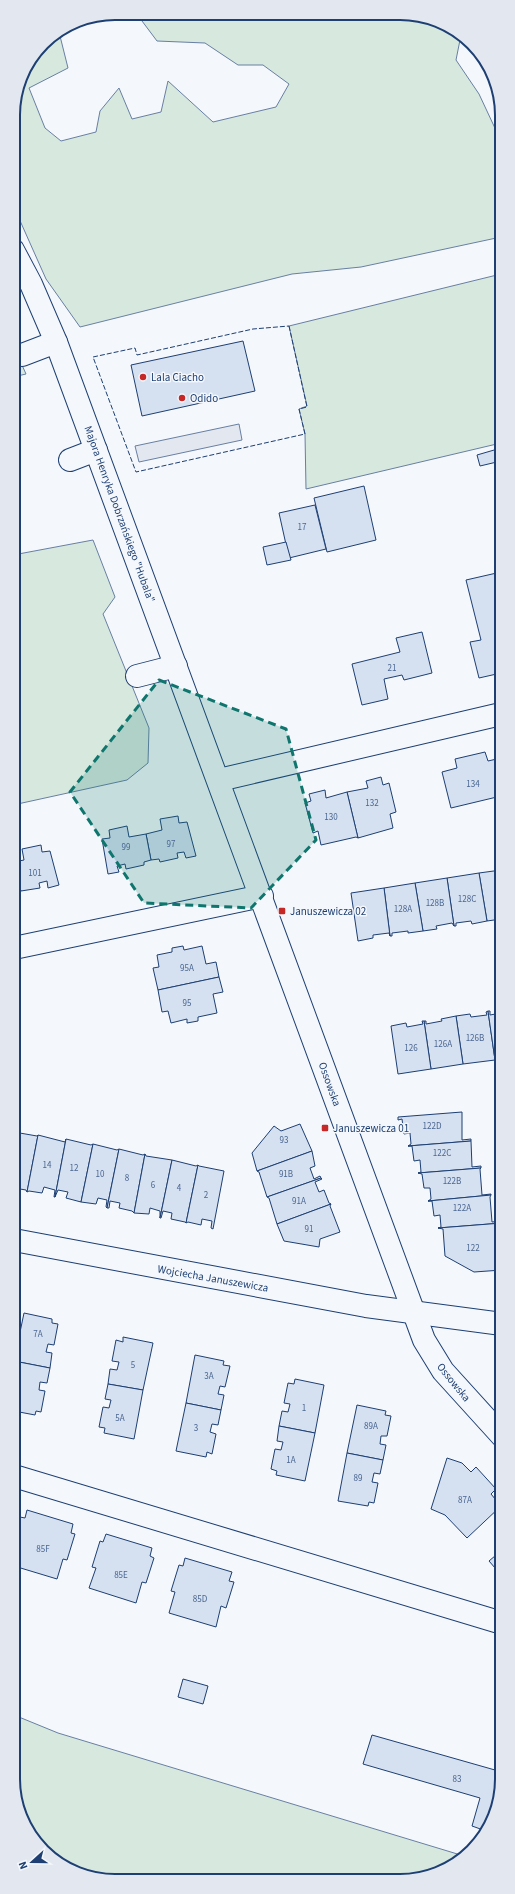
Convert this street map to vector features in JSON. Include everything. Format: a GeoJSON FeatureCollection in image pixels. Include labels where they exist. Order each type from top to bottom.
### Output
{"type":"FeatureCollection","features":[{"type":"Feature","properties":{"kind":"street","name":"Majora Henryka Dobrzańskiego \"Hubala\""},"geometry":{"type":"LineString","coordinates":[[20,264],[46,315],[219,780]]}},
{"type":"Feature","properties":{"kind":"street"},"geometry":{"type":"LineString","coordinates":[[22,355],[56,342]]}},
{"type":"Feature","properties":{"kind":"street"},"geometry":{"type":"LineString","coordinates":[[70,460],[96,450]]}},
{"type":"Feature","properties":{"kind":"street"},"geometry":{"type":"LineString","coordinates":[[137,676],[176,666]]}},
{"type":"Feature","properties":{"kind":"street"},"geometry":{"type":"LineString","coordinates":[[219,780],[495,715]]}},
{"type":"Feature","properties":{"kind":"street","name":"Ossowska"},"geometry":{"type":"LineString","coordinates":[[219,780],[424,1340],[443,1371],[495,1428]]}},
{"type":"Feature","properties":{"kind":"street"},"geometry":{"type":"LineString","coordinates":[[20,947],[262,896]]}},
{"type":"Feature","properties":{"kind":"street","name":"Wojciecha Januszewicza"},"geometry":{"type":"LineString","coordinates":[[20,1241],[209,1278],[366,1306],[495,1323]]}},
{"type":"Feature","properties":{"kind":"street"},"geometry":{"type":"LineString","coordinates":[[20,1478],[495,1621]]}},
{"type":"Feature","properties":{"kind":"highlighted area"},"geometry":{"type":"Polygon","coordinates":[[[159,680],[286,729],[316,840],[251,908],[144,903],[70,792],[159,680]]]}},
{"type":"Feature","properties":{"kind":"shaded area"},"geometry":{"type":"Polygon","coordinates":[[[141,20],[406,20],[425,23],[448,33],[460,41],[456,60],[479,94],[495,128],[495,238],[361,267],[292,274],[80,327],[46,279],[20,221],[20,109],[23,90],[27,79],[36,62],[44,52],[60,37],[68,68],[29,88],[45,128],[61,141],[96,132],[100,111],[119,88],[132,119],[161,112],[168,81],[213,122],[276,107],[289,84],[263,65],[238,65],[205,43],[157,41],[141,20]]]}},
{"type":"Feature","properties":{"kind":"shaded area"},"geometry":{"type":"Polygon","coordinates":[[[495,275],[495,444],[306,489],[305,434],[299,409],[307,406],[289,326],[495,275]]]}},
{"type":"Feature","properties":{"kind":"shaded area"},"geometry":{"type":"Polygon","coordinates":[[[20,361],[26,374],[20,375],[20,361]]]}},
{"type":"Feature","properties":{"kind":"shaded area"},"geometry":{"type":"Polygon","coordinates":[[[239,424],[242,440],[139,462],[135,446],[239,424]]]}},
{"type":"Feature","properties":{"kind":"shaded area"},"geometry":{"type":"Polygon","coordinates":[[[93,540],[115,597],[103,614],[149,728],[148,763],[127,780],[20,803],[20,554],[93,540]]]}},
{"type":"Feature","properties":{"kind":"shaded area"},"geometry":{"type":"Polygon","coordinates":[[[20,1717],[58,1733],[458,1854],[448,1861],[431,1869],[400,1874],[109,1874],[84,1869],[67,1861],[52,1850],[52,1842],[44,1842],[27,1815],[23,1804],[20,1779],[20,1717]]]}},
{"type":"Feature","properties":{"kind":"building"},"geometry":{"type":"Polygon","coordinates":[[[243,341],[255,391],[142,416],[131,365],[243,341]]]}},
{"type":"Feature","properties":{"kind":"building"},"geometry":{"type":"Polygon","coordinates":[[[495,450],[495,462],[480,466],[477,455],[495,450]]]}},
{"type":"Feature","properties":{"kind":"building"},"geometry":{"type":"Polygon","coordinates":[[[364,486],[376,540],[327,552],[314,498],[364,486]]]}},
{"type":"Feature","properties":{"kind":"building"},"geometry":{"type":"Polygon","coordinates":[[[315,505],[326,549],[289,558],[279,513],[315,505]]]}},
{"type":"Feature","properties":{"kind":"building"},"geometry":{"type":"Polygon","coordinates":[[[286,542],[291,560],[267,565],[263,547],[286,542]]]}},
{"type":"Feature","properties":{"kind":"building"},"geometry":{"type":"Polygon","coordinates":[[[495,573],[495,674],[479,678],[470,642],[481,640],[466,580],[495,573]]]}},
{"type":"Feature","properties":{"kind":"building"},"geometry":{"type":"Polygon","coordinates":[[[422,632],[432,673],[404,680],[402,675],[384,679],[388,699],[362,705],[352,664],[400,652],[396,638],[422,632]]]}},
{"type":"Feature","properties":{"kind":"building"},"geometry":{"type":"Polygon","coordinates":[[[485,752],[488,761],[495,759],[495,797],[451,808],[442,772],[457,768],[455,759],[485,752]]]}},
{"type":"Feature","properties":{"kind":"building"},"geometry":{"type":"Polygon","coordinates":[[[381,777],[383,785],[389,783],[396,812],[390,814],[393,828],[358,838],[347,792],[368,788],[366,781],[381,777]]]}},
{"type":"Feature","properties":{"kind":"building"},"geometry":{"type":"Polygon","coordinates":[[[325,790],[326,798],[347,792],[358,838],[356,837],[321,845],[318,831],[313,833],[305,803],[311,801],[309,794],[325,790]]]}},
{"type":"Feature","properties":{"kind":"building"},"geometry":{"type":"Polygon","coordinates":[[[178,816],[179,823],[187,822],[196,856],[186,858],[184,852],[177,853],[178,858],[160,862],[159,859],[151,860],[146,834],[162,830],[160,819],[178,816]]]}},
{"type":"Feature","properties":{"kind":"building"},"geometry":{"type":"Polygon","coordinates":[[[127,826],[129,837],[146,834],[151,860],[144,862],[144,865],[126,869],[125,864],[117,866],[119,872],[108,874],[102,839],[110,838],[109,830],[127,826]]]}},
{"type":"Feature","properties":{"kind":"building"},"geometry":{"type":"Polygon","coordinates":[[[41,845],[42,852],[50,851],[59,885],[48,888],[47,881],[39,883],[40,888],[21,891],[20,861],[24,860],[22,849],[41,845]]]}},
{"type":"Feature","properties":{"kind":"building"},"geometry":{"type":"Polygon","coordinates":[[[495,871],[495,920],[487,921],[479,873],[495,871]]]}},
{"type":"Feature","properties":{"kind":"building"},"geometry":{"type":"Polygon","coordinates":[[[479,873],[487,921],[472,924],[471,921],[456,923],[456,926],[454,926],[447,878],[479,873]]]}},
{"type":"Feature","properties":{"kind":"building"},"geometry":{"type":"Polygon","coordinates":[[[447,878],[454,926],[452,923],[436,926],[437,929],[423,931],[415,883],[447,878]]]}},
{"type":"Feature","properties":{"kind":"building"},"geometry":{"type":"Polygon","coordinates":[[[415,883],[423,931],[392,933],[392,936],[390,936],[384,888],[415,883]]]}},
{"type":"Feature","properties":{"kind":"building"},"geometry":{"type":"Polygon","coordinates":[[[384,888],[390,936],[389,933],[373,935],[373,938],[358,941],[351,893],[384,888]]]}},
{"type":"Feature","properties":{"kind":"building"},"geometry":{"type":"Polygon","coordinates":[[[183,946],[184,950],[202,946],[206,964],[216,962],[219,977],[158,990],[153,968],[159,967],[157,955],[172,952],[172,948],[183,946]]]}},
{"type":"Feature","properties":{"kind":"building"},"geometry":{"type":"Polygon","coordinates":[[[219,977],[223,992],[213,994],[217,1013],[198,1017],[198,1021],[187,1023],[187,1019],[171,1023],[168,1011],[162,1012],[158,990],[219,977]]]}},
{"type":"Feature","properties":{"kind":"building"},"geometry":{"type":"Polygon","coordinates":[[[488,1011],[495,1060],[463,1064],[456,1016],[470,1014],[471,1017],[487,1015],[486,1012],[488,1011]]]}},
{"type":"Feature","properties":{"kind":"building"},"geometry":{"type":"Polygon","coordinates":[[[488,1011],[490,1011],[490,1015],[495,1014],[495,1060],[488,1011]]]}},
{"type":"Feature","properties":{"kind":"building"},"geometry":{"type":"Polygon","coordinates":[[[456,1016],[463,1064],[431,1069],[424,1021],[426,1021],[426,1024],[442,1021],[441,1019],[456,1016]]]}},
{"type":"Feature","properties":{"kind":"building"},"geometry":{"type":"Polygon","coordinates":[[[422,1021],[424,1021],[431,1069],[398,1074],[391,1026],[406,1023],[407,1027],[423,1024],[422,1021]]]}},
{"type":"Feature","properties":{"kind":"building"},"geometry":{"type":"Polygon","coordinates":[[[462,1112],[462,1140],[471,1139],[471,1141],[408,1146],[411,1144],[410,1133],[404,1134],[402,1119],[398,1120],[398,1117],[462,1112]]]}},
{"type":"Feature","properties":{"kind":"building"},"geometry":{"type":"Polygon","coordinates":[[[300,1124],[312,1151],[257,1171],[252,1153],[274,1126],[281,1131],[300,1124]]]}},
{"type":"Feature","properties":{"kind":"building"},"geometry":{"type":"Polygon","coordinates":[[[20,1133],[38,1135],[27,1192],[26,1190],[20,1189],[20,1133]]]}},
{"type":"Feature","properties":{"kind":"building"},"geometry":{"type":"Polygon","coordinates":[[[38,1135],[65,1142],[66,1139],[55,1197],[55,1190],[44,1187],[42,1193],[27,1192],[38,1135]]]}},
{"type":"Feature","properties":{"kind":"building"},"geometry":{"type":"Polygon","coordinates":[[[66,1139],[91,1145],[93,1144],[81,1202],[66,1198],[68,1192],[58,1190],[55,1197],[66,1139]]]}},
{"type":"Feature","properties":{"kind":"building"},"geometry":{"type":"Polygon","coordinates":[[[471,1141],[472,1167],[481,1166],[481,1168],[418,1173],[421,1172],[420,1160],[414,1161],[412,1146],[408,1146],[471,1141]]]}},
{"type":"Feature","properties":{"kind":"building"},"geometry":{"type":"Polygon","coordinates":[[[93,1144],[117,1150],[119,1149],[107,1208],[107,1200],[98,1198],[96,1204],[81,1202],[93,1144]]]}},
{"type":"Feature","properties":{"kind":"building"},"geometry":{"type":"Polygon","coordinates":[[[119,1149],[143,1155],[145,1154],[134,1213],[132,1211],[119,1208],[120,1203],[110,1201],[109,1208],[107,1208],[119,1149]]]}},
{"type":"Feature","properties":{"kind":"building"},"geometry":{"type":"Polygon","coordinates":[[[312,1151],[315,1166],[310,1168],[314,1179],[320,1176],[321,1178],[267,1197],[259,1172],[257,1171],[312,1151]]]}},
{"type":"Feature","properties":{"kind":"building"},"geometry":{"type":"Polygon","coordinates":[[[145,1154],[146,1156],[172,1160],[160,1218],[160,1211],[150,1208],[149,1214],[134,1213],[145,1154]]]}},
{"type":"Feature","properties":{"kind":"building"},"geometry":{"type":"Polygon","coordinates":[[[172,1160],[196,1166],[198,1165],[186,1223],[171,1219],[172,1213],[163,1211],[160,1218],[172,1160]]]}},
{"type":"Feature","properties":{"kind":"building"},"geometry":{"type":"Polygon","coordinates":[[[198,1165],[224,1171],[213,1229],[211,1228],[212,1221],[202,1219],[201,1225],[188,1222],[186,1223],[198,1165]]]}},
{"type":"Feature","properties":{"kind":"building"},"geometry":{"type":"Polygon","coordinates":[[[481,1168],[482,1195],[491,1195],[428,1201],[431,1199],[430,1188],[424,1188],[422,1174],[418,1173],[481,1168]]]}},
{"type":"Feature","properties":{"kind":"building"},"geometry":{"type":"Polygon","coordinates":[[[321,1178],[322,1179],[315,1182],[319,1192],[324,1190],[329,1203],[331,1204],[277,1224],[269,1198],[267,1197],[321,1178]]]}},
{"type":"Feature","properties":{"kind":"building"},"geometry":{"type":"Polygon","coordinates":[[[491,1195],[492,1222],[495,1222],[495,1224],[438,1228],[441,1227],[440,1215],[434,1216],[432,1201],[428,1201],[491,1195]]]}},
{"type":"Feature","properties":{"kind":"building"},"geometry":{"type":"Polygon","coordinates":[[[331,1204],[330,1206],[340,1232],[320,1239],[319,1247],[284,1241],[277,1224],[331,1204]]]}},
{"type":"Feature","properties":{"kind":"building"},"geometry":{"type":"Polygon","coordinates":[[[495,1224],[495,1270],[474,1272],[445,1256],[443,1229],[438,1228],[495,1224]]]}},
{"type":"Feature","properties":{"kind":"building"},"geometry":{"type":"Polygon","coordinates":[[[24,1313],[52,1319],[52,1323],[58,1324],[54,1345],[48,1344],[46,1352],[52,1353],[50,1368],[20,1362],[20,1332],[24,1313]]]}},
{"type":"Feature","properties":{"kind":"building"},"geometry":{"type":"Polygon","coordinates":[[[123,1337],[153,1343],[143,1390],[108,1384],[110,1369],[117,1370],[119,1362],[112,1361],[116,1340],[123,1342],[123,1337]]]}},
{"type":"Feature","properties":{"kind":"building"},"geometry":{"type":"Polygon","coordinates":[[[195,1355],[224,1361],[223,1365],[230,1366],[225,1387],[220,1386],[218,1394],[224,1395],[221,1410],[186,1403],[195,1355]]]}},
{"type":"Feature","properties":{"kind":"building"},"geometry":{"type":"Polygon","coordinates":[[[20,1362],[50,1368],[47,1383],[40,1382],[39,1390],[45,1391],[41,1412],[36,1411],[35,1415],[20,1412],[20,1362]]]}},
{"type":"Feature","properties":{"kind":"building"},"geometry":{"type":"Polygon","coordinates":[[[295,1379],[324,1385],[315,1433],[279,1426],[282,1411],[288,1412],[290,1404],[284,1403],[288,1383],[294,1384],[295,1379]]]}},
{"type":"Feature","properties":{"kind":"building"},"geometry":{"type":"Polygon","coordinates":[[[108,1384],[143,1390],[134,1439],[104,1433],[105,1428],[99,1427],[103,1407],[109,1408],[111,1400],[105,1399],[108,1384]]]}},
{"type":"Feature","properties":{"kind":"building"},"geometry":{"type":"Polygon","coordinates":[[[186,1403],[221,1410],[218,1425],[212,1424],[210,1432],[216,1434],[212,1454],[207,1452],[206,1457],[176,1451],[186,1403]]]}},
{"type":"Feature","properties":{"kind":"building"},"geometry":{"type":"Polygon","coordinates":[[[357,1405],[386,1411],[385,1415],[391,1416],[387,1436],[381,1436],[380,1444],[386,1445],[383,1460],[347,1453],[357,1405]]]}},
{"type":"Feature","properties":{"kind":"building"},"geometry":{"type":"Polygon","coordinates":[[[279,1426],[315,1433],[305,1481],[276,1475],[277,1471],[271,1469],[275,1449],[281,1450],[283,1442],[277,1441],[279,1426]]]}},
{"type":"Feature","properties":{"kind":"building"},"geometry":{"type":"Polygon","coordinates":[[[347,1453],[383,1460],[380,1474],[374,1473],[372,1482],[378,1483],[374,1503],[369,1502],[368,1506],[338,1501],[347,1453]]]}},
{"type":"Feature","properties":{"kind":"building"},"geometry":{"type":"Polygon","coordinates":[[[447,1458],[462,1463],[471,1472],[476,1467],[495,1488],[491,1494],[495,1499],[495,1512],[467,1538],[445,1515],[431,1509],[447,1458]]]}},
{"type":"Feature","properties":{"kind":"building"},"geometry":{"type":"Polygon","coordinates":[[[27,1510],[73,1524],[71,1533],[75,1534],[67,1560],[63,1559],[57,1579],[20,1568],[20,1517],[25,1518],[27,1510]]]}},
{"type":"Feature","properties":{"kind":"building"},"geometry":{"type":"Polygon","coordinates":[[[106,1534],[152,1548],[150,1556],[154,1558],[146,1583],[142,1582],[136,1603],[89,1588],[96,1568],[92,1567],[100,1541],[103,1542],[106,1534]]]}},
{"type":"Feature","properties":{"kind":"building"},"geometry":{"type":"Polygon","coordinates":[[[495,1556],[495,1568],[489,1561],[495,1556]]]}},
{"type":"Feature","properties":{"kind":"building"},"geometry":{"type":"Polygon","coordinates":[[[185,1558],[232,1572],[229,1581],[234,1582],[226,1608],[221,1606],[216,1627],[169,1613],[175,1592],[171,1591],[179,1565],[183,1566],[185,1558]]]}},
{"type":"Feature","properties":{"kind":"building"},"geometry":{"type":"Polygon","coordinates":[[[183,1679],[208,1686],[203,1704],[178,1697],[183,1679]]]}},
{"type":"Feature","properties":{"kind":"building"},"geometry":{"type":"Polygon","coordinates":[[[372,1735],[495,1770],[495,1785],[490,1810],[480,1829],[472,1826],[480,1798],[363,1764],[372,1735]]]}},
{"type":"Feature","properties":{"kind":"fence"},"geometry":{"type":"LineString","coordinates":[[289,326],[307,407],[299,409],[305,434],[136,472],[93,357],[135,348],[137,355],[253,329],[289,326]]}},
{"type":"Feature","properties":{"kind":"place","name":"Lala Ciacho"},"geometry":{"type":"Point","coordinates":[143,377]}},
{"type":"Feature","properties":{"kind":"place","name":"Odido"},"geometry":{"type":"Point","coordinates":[182,398]}},
{"type":"Feature","properties":{"kind":"place","name":"Januszewicza 02"},"geometry":{"type":"Point","coordinates":[282,911]}},
{"type":"Feature","properties":{"kind":"place","name":"Januszewicza 01"},"geometry":{"type":"Point","coordinates":[325,1128]}}]}
